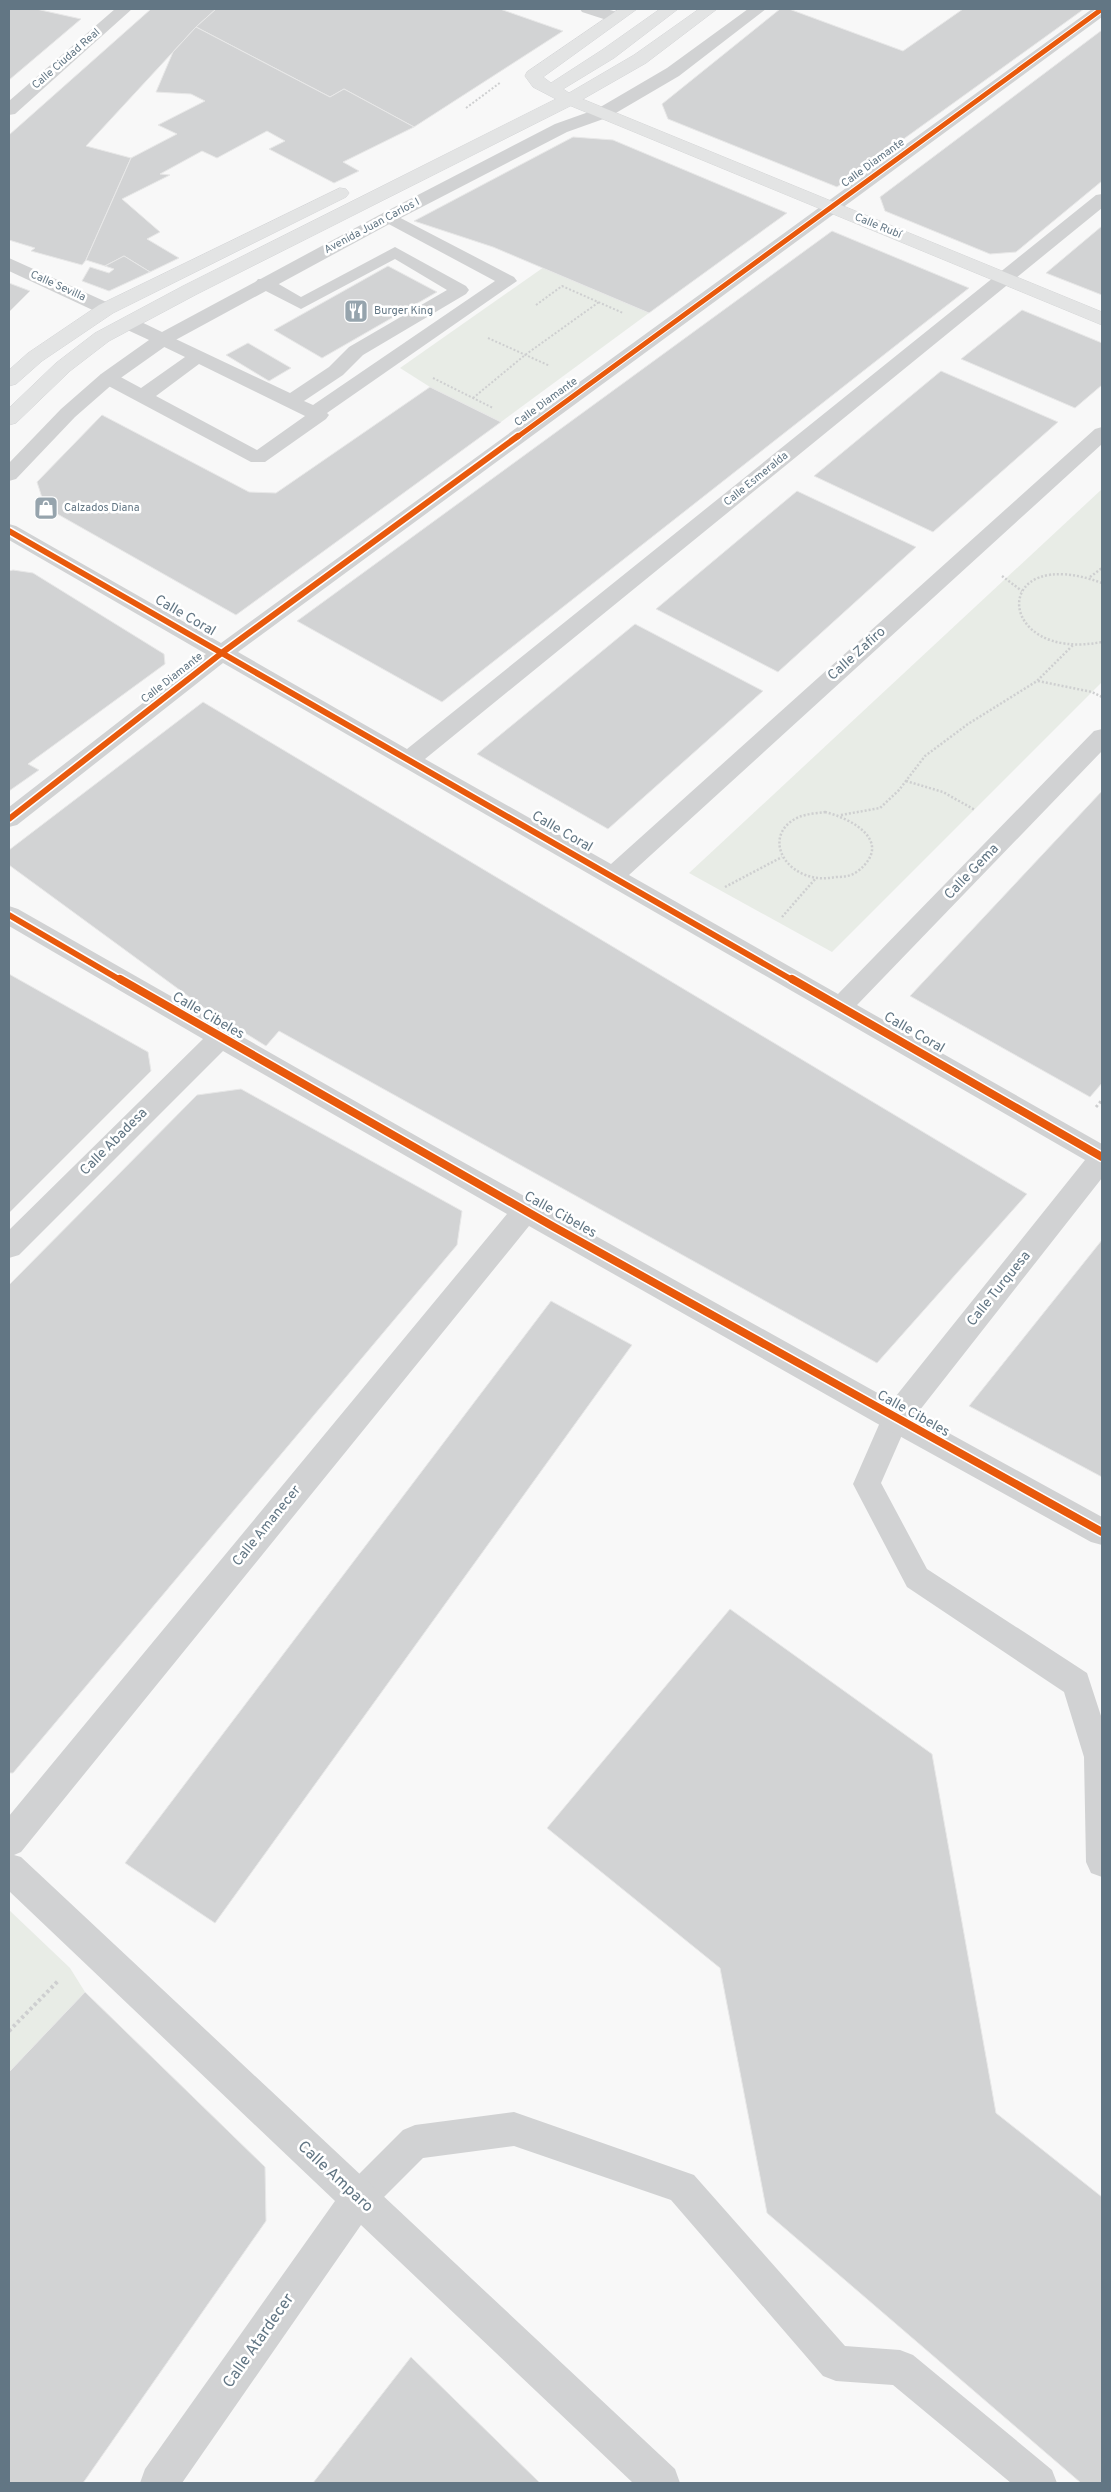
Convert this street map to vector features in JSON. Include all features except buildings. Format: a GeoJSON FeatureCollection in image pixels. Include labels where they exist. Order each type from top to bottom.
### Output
{"type":"FeatureCollection","features":[{"type":"Feature","properties":{"kind":"main road"},"geometry":{"type":"LineString","coordinates":[[429,151],[550,90],[608,54],[670,9]]}},
{"type":"Feature","properties":{"kind":"main road","name":"Avenida Juan Carlos I"},"geometry":{"type":"LineString","coordinates":[[9,419],[63,368],[102,337],[236,267],[570,100],[640,59],[709,9]]}},
{"type":"Feature","properties":{"kind":"main road","name":"Calle Rubí"},"geometry":{"type":"LineString","coordinates":[[622,14],[533,76],[539,83],[570,100],[1102,319]]}},
{"type":"Feature","properties":{"kind":"main road"},"geometry":{"type":"LineString","coordinates":[[9,380],[35,357],[106,309],[359,184]]}},
{"type":"Feature","properties":{"kind":"street"},"geometry":{"type":"LineString","coordinates":[[99,9],[122,11]]}},
{"type":"Feature","properties":{"kind":"street","name":"Avenida Juan Carlos I"},"geometry":{"type":"LineString","coordinates":[[9,476],[68,412],[108,378],[163,339],[264,283],[561,128],[603,113],[673,72],[758,9]]}},
{"type":"Feature","properties":{"kind":"street","name":"Calle Diamante"},"geometry":{"type":"LineString","coordinates":[[9,819],[223,652],[590,383],[665,331],[1102,9]]}},
{"type":"Feature","properties":{"kind":"street","name":"Calle Ciudad Real"},"geometry":{"type":"LineString","coordinates":[[9,110],[122,11]]}},
{"type":"Feature","properties":{"kind":"street","name":"Calle Esmeralda"},"geometry":{"type":"LineString","coordinates":[[410,759],[1102,199]]}},
{"type":"Feature","properties":{"kind":"street"},"geometry":{"type":"LineString","coordinates":[[363,203],[389,217]]}},
{"type":"Feature","properties":{"kind":"street","name":"Calle Sevilla"},"geometry":{"type":"LineString","coordinates":[[9,264],[106,309]]}},
{"type":"Feature","properties":{"kind":"street"},"geometry":{"type":"LineString","coordinates":[[236,267],[264,283]]}},
{"type":"Feature","properties":{"kind":"street"},"geometry":{"type":"LineString","coordinates":[[128,323],[163,339]]}},
{"type":"Feature","properties":{"kind":"street","name":"Calle Zafiro"},"geometry":{"type":"LineString","coordinates":[[613,876],[1102,433]]}},
{"type":"Feature","properties":{"kind":"street","name":"Calle Coral"},"geometry":{"type":"LineString","coordinates":[[9,531],[841,1006],[1102,1158]]}},
{"type":"Feature","properties":{"kind":"street","name":"Calle Gema"},"geometry":{"type":"LineString","coordinates":[[841,1006],[1102,737]]}},
{"type":"Feature","properties":{"kind":"street","name":"Calle Cibeles"},"geometry":{"type":"LineString","coordinates":[[9,915],[220,1038],[895,1418],[1102,1532]]}},
{"type":"Feature","properties":{"kind":"street","name":"Calle Abadesa"},"geometry":{"type":"LineString","coordinates":[[9,1247],[220,1038]]}},
{"type":"Feature","properties":{"kind":"street","name":"Calle Turquesa"},"geometry":{"type":"LineString","coordinates":[[895,1418],[1102,1158]]}},
{"type":"Feature","properties":{"kind":"street","name":"Calle Amanecer"},"geometry":{"type":"LineString","coordinates":[[9,1841],[526,1210]]}},
{"type":"Feature","properties":{"kind":"street","name":"Calle Amparo"},"geometry":{"type":"LineString","coordinates":[[9,1869],[661,2483]]}},
{"type":"Feature","properties":{"kind":"street","name":"Calle Atardecer"},"geometry":{"type":"LineString","coordinates":[[159,2483],[358,2199]]}},
{"type":"Feature","properties":{"kind":"lane"},"geometry":{"type":"LineString","coordinates":[[588,9],[622,14]]}},
{"type":"Feature","properties":{"kind":"lane"},"geometry":{"type":"LineString","coordinates":[[314,413],[508,281],[389,217]]}},
{"type":"Feature","properties":{"kind":"lane"},"geometry":{"type":"LineString","coordinates":[[264,283],[301,304],[395,252],[460,290],[356,351],[336,371],[291,401]]}},
{"type":"Feature","properties":{"kind":"lane"},"geometry":{"type":"LineString","coordinates":[[108,378],[258,458],[319,415],[163,339]]}},
{"type":"Feature","properties":{"kind":"lane"},"geometry":{"type":"LineString","coordinates":[[143,396],[198,356]]}},
{"type":"Feature","properties":{"kind":"lane"},"geometry":{"type":"LineString","coordinates":[[895,1418],[867,1484],[917,1578],[1076,1683],[1099,1757],[1102,1862]]}},
{"type":"Feature","properties":{"kind":"lane"},"geometry":{"type":"LineString","coordinates":[[358,2199],[415,2142],[514,2129],[682,2187],[836,2364],[900,2368],[1039,2483]]}},
{"type":"Feature","properties":{"kind":"path"},"geometry":{"type":"LineString","coordinates":[[533,307],[562,286],[665,331]]}},
{"type":"Feature","properties":{"kind":"path"},"geometry":{"type":"LineString","coordinates":[[472,398],[525,355],[599,302]]}},
{"type":"Feature","properties":{"kind":"path"},"geometry":{"type":"LineString","coordinates":[[495,333],[488,338],[590,383]]}},
{"type":"Feature","properties":{"kind":"path"},"geometry":{"type":"LineString","coordinates":[[440,372],[432,378],[532,426]]}},
{"type":"Feature","properties":{"kind":"path"},"geometry":{"type":"LineString","coordinates":[[1090,577],[1102,568]]}},
{"type":"Feature","properties":{"kind":"path"},"geometry":{"type":"LineString","coordinates":[[1102,583],[1090,577],[1069,574],[1051,575],[1032,581],[1018,598],[1018,610],[1024,622],[1036,633],[1053,641],[1072,645],[1102,642]]}},
{"type":"Feature","properties":{"kind":"path"},"geometry":{"type":"LineString","coordinates":[[841,815],[854,821],[866,831],[871,842],[871,855],[865,865],[855,873],[833,879],[816,878],[800,874],[782,857],[778,846],[778,837],[784,826],[795,818],[817,813],[841,815],[880,808],[906,781],[925,756],[968,724],[1038,681],[1072,645]]}},
{"type":"Feature","properties":{"kind":"path"},"geometry":{"type":"LineString","coordinates":[[1038,681],[1092,692],[1102,697]]}},
{"type":"Feature","properties":{"kind":"path"},"geometry":{"type":"LineString","coordinates":[[906,781],[943,792],[975,810]]}},
{"type":"Feature","properties":{"kind":"path"},"geometry":{"type":"LineString","coordinates":[[725,888],[782,857]]}},
{"type":"Feature","properties":{"kind":"path"},"geometry":{"type":"LineString","coordinates":[[782,917],[816,878]]}},
{"type":"Feature","properties":{"kind":"path"},"geometry":{"type":"LineString","coordinates":[[9,2031],[65,1973]]}},
{"type":"Feature","properties":{"kind":"shaded area"},"geometry":{"type":"Polygon","coordinates":[[[544,267],[649,313],[501,422],[430,387],[400,368],[544,267]]]}},
{"type":"Feature","properties":{"kind":"shaded area"},"geometry":{"type":"Polygon","coordinates":[[[1102,489],[1102,682],[832,952],[689,873],[1102,489]]]}},
{"type":"Feature","properties":{"kind":"shaded area"},"geometry":{"type":"Polygon","coordinates":[[[9,1910],[70,1968],[85,1992],[9,2072],[9,1910]]]}},
{"type":"Feature","properties":{"kind":"cycle path"},"geometry":{"type":"LineString","coordinates":[[9,819],[223,652],[1102,9]]}},
{"type":"Feature","properties":{"kind":"cycle path"},"geometry":{"type":"LineString","coordinates":[[9,531],[1102,1157]]}},
{"type":"Feature","properties":{"kind":"cycle path"},"geometry":{"type":"LineString","coordinates":[[9,915],[554,1227],[1102,1532]]}},
{"type":"Feature","properties":{"kind":"place","name":"Burger King"},"geometry":{"type":"Point","coordinates":[356,311]}},
{"type":"Feature","properties":{"kind":"place","name":"Calzados Diana"},"geometry":{"type":"Point","coordinates":[46,508]}}]}
